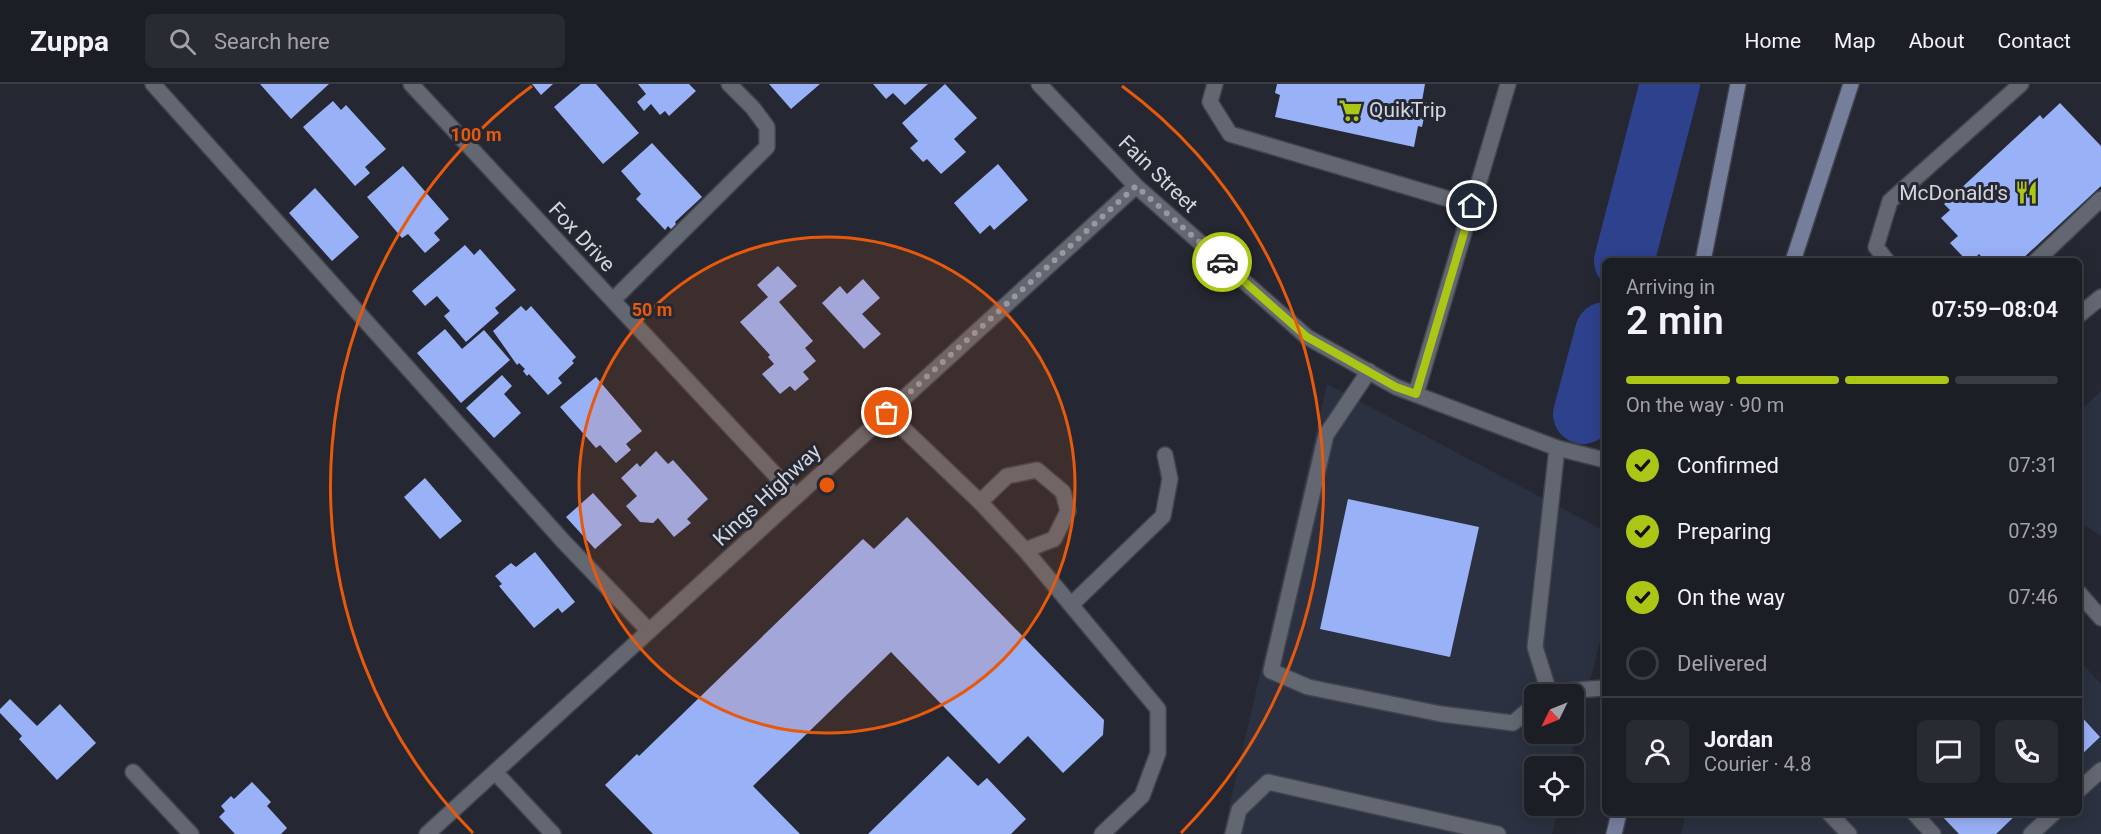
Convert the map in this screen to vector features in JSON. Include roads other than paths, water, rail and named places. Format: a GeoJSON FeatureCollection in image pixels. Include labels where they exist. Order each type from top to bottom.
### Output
{"type":"FeatureCollection","features":[{"type":"Feature","properties":{"kind":"main road"},"geometry":{"type":"LineString","coordinates":[[1704,258],[1738,84]]}},
{"type":"Feature","properties":{"kind":"main road"},"geometry":{"type":"LineString","coordinates":[[1794,258],[1851,84]]}},
{"type":"Feature","properties":{"kind":"main road"},"geometry":{"type":"LineString","coordinates":[[1614,834],[1617,816]]}},
{"type":"Feature","properties":{"kind":"street"},"geometry":{"type":"LineString","coordinates":[[153,84],[563,541],[650,631]]}},
{"type":"Feature","properties":{"kind":"street","name":"Fox Drive"},"geometry":{"type":"LineString","coordinates":[[411,84],[796,497]]}},
{"type":"Feature","properties":{"kind":"street"},"geometry":{"type":"LineString","coordinates":[[613,300],[767,147],[767,128],[753,108],[729,84]]}},
{"type":"Feature","properties":{"kind":"street","name":"Fain Street"},"geometry":{"type":"LineString","coordinates":[[1040,84],[1136,186],[1307,337],[1396,387],[1557,448],[1602,459]]}},
{"type":"Feature","properties":{"kind":"street"},"geometry":{"type":"LineString","coordinates":[[1215,84],[1210,102],[1230,134],[1472,206]]}},
{"type":"Feature","properties":{"kind":"street"},"geometry":{"type":"LineString","coordinates":[[1416,394],[1508,84]]}},
{"type":"Feature","properties":{"kind":"street"},"geometry":{"type":"LineString","coordinates":[[1885,258],[1876,247],[1890,201],[2021,84]]}},
{"type":"Feature","properties":{"kind":"street","name":"Kings Highway"},"geometry":{"type":"LineString","coordinates":[[427,834],[1136,186]]}},
{"type":"Feature","properties":{"kind":"street"},"geometry":{"type":"LineString","coordinates":[[2039,258],[2101,200]]}},
{"type":"Feature","properties":{"kind":"street"},"geometry":{"type":"LineString","coordinates":[[2082,313],[2101,297]]}},
{"type":"Feature","properties":{"kind":"street"},"geometry":{"type":"LineString","coordinates":[[1368,371],[1326,435],[1271,671],[1308,687],[1441,714],[1513,723],[1524,714]]}},
{"type":"Feature","properties":{"kind":"street"},"geometry":{"type":"LineString","coordinates":[[887,413],[980,502],[1025,550],[1158,708],[1158,753],[1142,796],[1102,834]]}},
{"type":"Feature","properties":{"kind":"street"},"geometry":{"type":"LineString","coordinates":[[1545,684],[1535,647],[1557,448]]}},
{"type":"Feature","properties":{"kind":"street"},"geometry":{"type":"LineString","coordinates":[[1071,605],[1163,516],[1170,478],[1165,455]]}},
{"type":"Feature","properties":{"kind":"street"},"geometry":{"type":"LineString","coordinates":[[980,502],[1007,476],[1037,471],[1063,492],[1068,510],[1054,538],[1025,550]]}},
{"type":"Feature","properties":{"kind":"street"},"geometry":{"type":"LineString","coordinates":[[2082,602],[2101,618]]}},
{"type":"Feature","properties":{"kind":"street"},"geometry":{"type":"LineString","coordinates":[[1584,690],[1602,688]]}},
{"type":"Feature","properties":{"kind":"street"},"geometry":{"type":"LineString","coordinates":[[2082,787],[2101,770]]}},
{"type":"Feature","properties":{"kind":"street"},"geometry":{"type":"LineString","coordinates":[[133,772],[191,834]]}},
{"type":"Feature","properties":{"kind":"street"},"geometry":{"type":"LineString","coordinates":[[495,772],[553,834]]}},
{"type":"Feature","properties":{"kind":"street"},"geometry":{"type":"LineString","coordinates":[[1233,834],[1239,810],[1268,782],[1472,831],[1498,834]]}},
{"type":"Feature","properties":{"kind":"street"},"geometry":{"type":"LineString","coordinates":[[1832,816],[1850,834]]}},
{"type":"Feature","properties":{"kind":"street"},"geometry":{"type":"LineString","coordinates":[[1917,816],[1933,834]]}},
{"type":"Feature","properties":{"kind":"street"},"geometry":{"type":"LineString","coordinates":[[2031,834],[2051,816]]}},
{"type":"Feature","properties":{"kind":"waterway"},"geometry":{"type":"LineString","coordinates":[[1625,258],[1670,84]]}},
{"type":"Feature","properties":{"kind":"waterway"},"geometry":{"type":"LineString","coordinates":[[1583,414],[1602,343]]}},
{"type":"Feature","properties":{"kind":"place","name":"QuikTrip"},"geometry":{"type":"Point","coordinates":[1351,110]}},
{"type":"Feature","properties":{"kind":"place","name":"McDonald's"},"geometry":{"type":"Point","coordinates":[2026,193]}}]}
